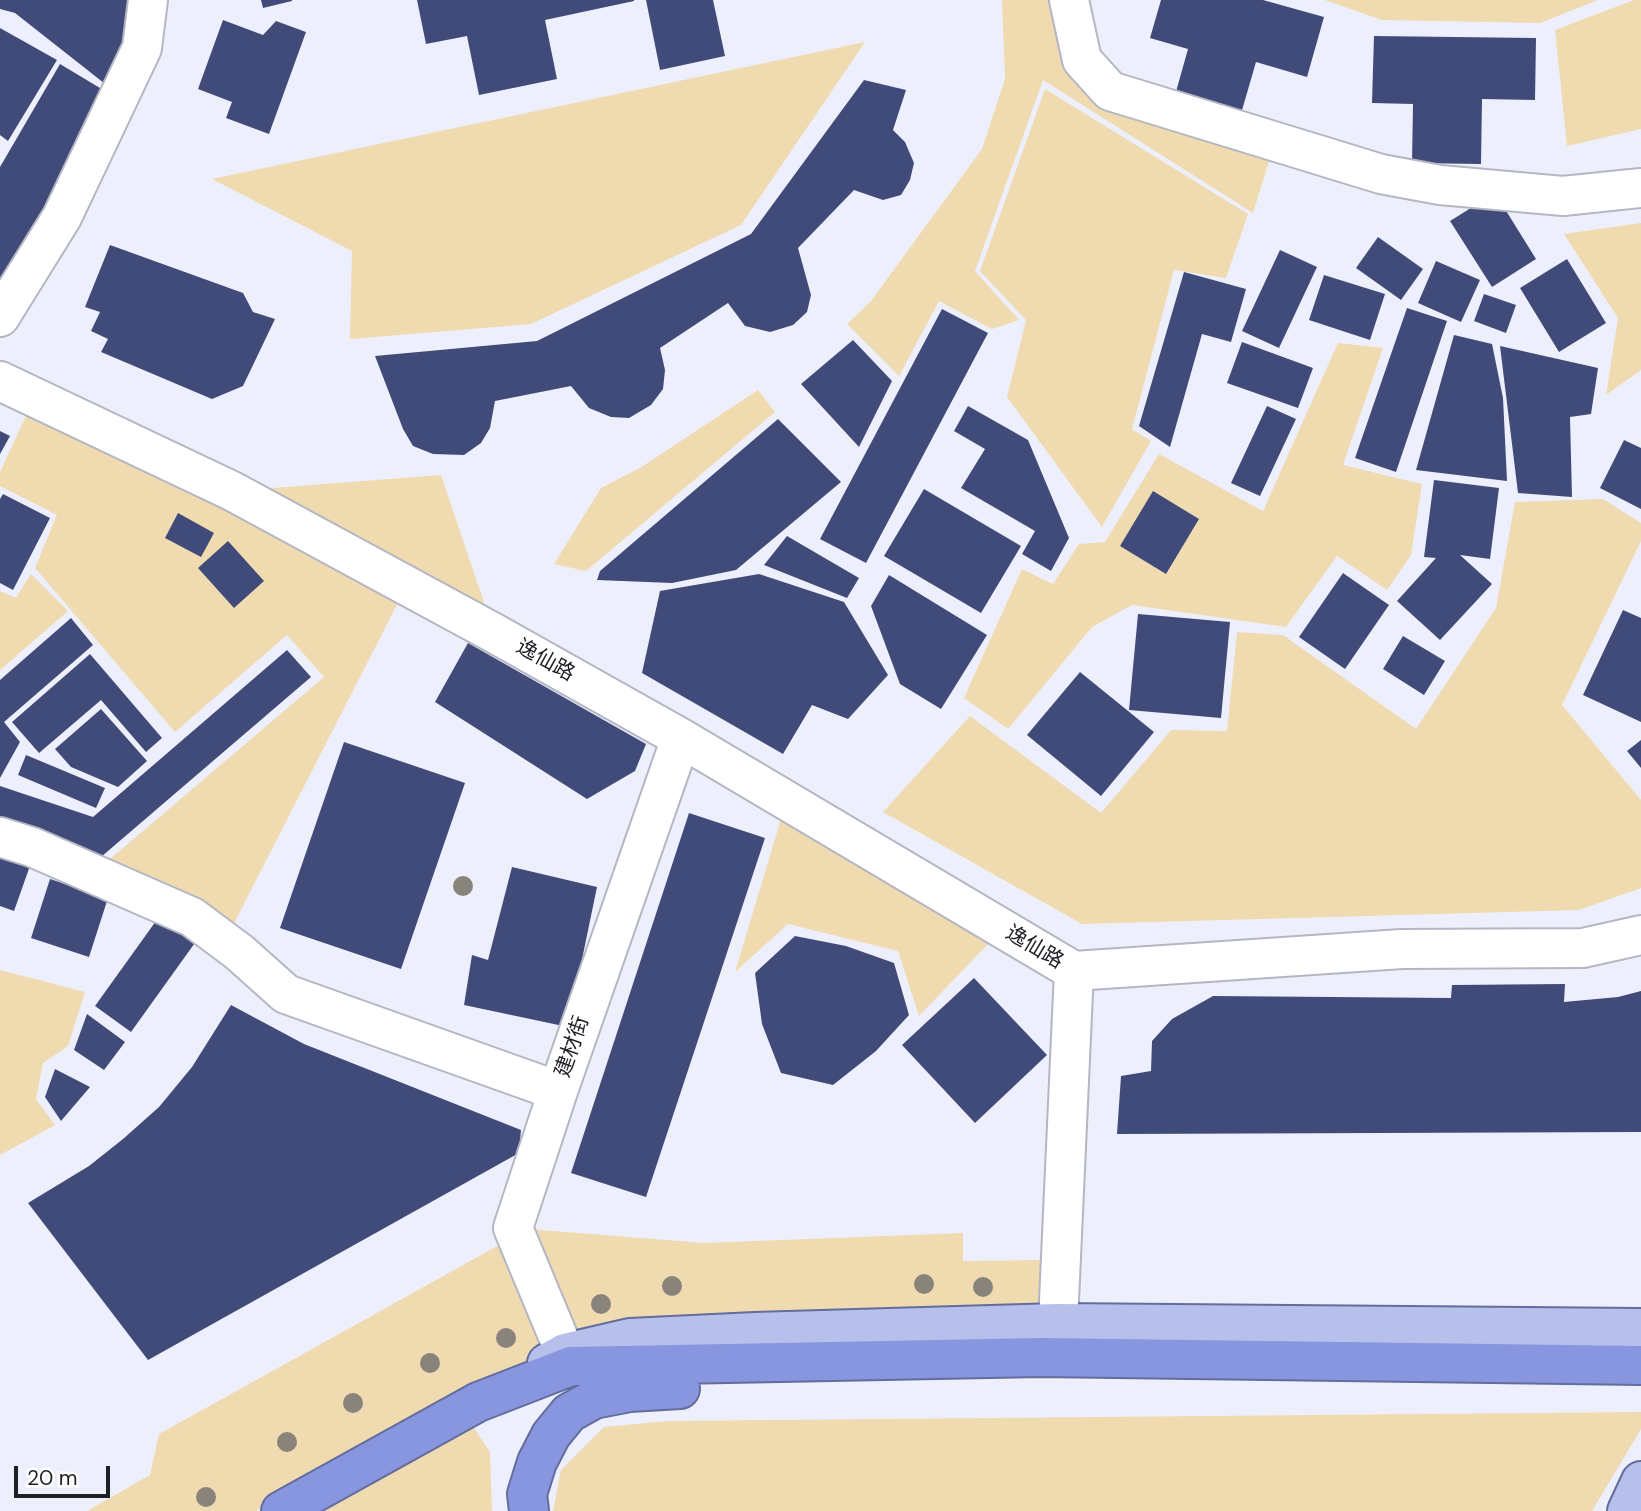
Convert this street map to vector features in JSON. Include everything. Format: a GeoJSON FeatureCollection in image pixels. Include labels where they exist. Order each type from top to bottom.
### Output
{"type":"FeatureCollection","features":[{"type":"Feature","properties":{"kind":"highway"},"geometry":{"type":"LineString","coordinates":[[281,1511],[478,1402],[571,1366],[1041,1357],[1640,1367]]}},
{"type":"Feature","properties":{"kind":"highway"},"geometry":{"type":"LineString","coordinates":[[529,1511],[527,1494],[537,1462],[551,1435],[569,1413],[594,1399],[630,1392],[666,1389],[1095,1382],[1640,1367]]}},
{"type":"Feature","properties":{"kind":"main road"},"geometry":{"type":"LineString","coordinates":[[478,1402],[565,1353],[630,1339],[1058,1323],[1640,1367]]}},
{"type":"Feature","properties":{"kind":"main road"},"geometry":{"type":"LineString","coordinates":[[1627,1511],[1641,1481]]}},
{"type":"Feature","properties":{"kind":"street"},"geometry":{"type":"LineString","coordinates":[[0,317],[62,217],[142,48],[148,0]]}},
{"type":"Feature","properties":{"kind":"street"},"geometry":{"type":"LineString","coordinates":[[1069,0],[1082,60],[1110,92],[1381,174],[1440,186],[1563,196],[1641,188]]}},
{"type":"Feature","properties":{"kind":"street","name":"逸仙路"},"geometry":{"type":"LineString","coordinates":[[0,381],[232,491],[494,633],[681,738],[1074,971]]}},
{"type":"Feature","properties":{"kind":"street","name":"建材街"},"geometry":{"type":"LineString","coordinates":[[565,1353],[513,1228],[681,738]]}},
{"type":"Feature","properties":{"kind":"street"},"geometry":{"type":"LineString","coordinates":[[0,837],[32,847],[192,917],[239,952],[286,994],[558,1091]]}},
{"type":"Feature","properties":{"kind":"street"},"geometry":{"type":"LineString","coordinates":[[1058,1323],[1074,971],[1402,949],[1583,948],[1641,935]]}},
{"type":"Feature","properties":{"kind":"shaded area"},"geometry":{"type":"Polygon","coordinates":[[[1002,0],[1063,0],[1076,61],[1273,148],[1253,213],[1043,80],[975,271],[1019,320],[992,329],[939,301],[899,376],[847,324],[871,301],[982,149],[1005,79],[1002,0]]]}},
{"type":"Feature","properties":{"kind":"shaded area"},"geometry":{"type":"Polygon","coordinates":[[[1325,0],[1598,0],[1540,23],[1382,20],[1325,0]]]}},
{"type":"Feature","properties":{"kind":"shaded area"},"geometry":{"type":"Polygon","coordinates":[[[1634,0],[1641,0],[1641,129],[1567,146],[1555,30],[1634,0]]]}},
{"type":"Feature","properties":{"kind":"shaded area"},"geometry":{"type":"Polygon","coordinates":[[[865,42],[741,225],[531,324],[350,339],[352,251],[212,179],[865,42]]]}},
{"type":"Feature","properties":{"kind":"shaded area"},"geometry":{"type":"Polygon","coordinates":[[[1045,89],[1248,214],[1226,278],[1174,270],[1132,429],[1151,441],[1102,527],[1007,397],[1026,320],[980,271],[1045,89]]]}},
{"type":"Feature","properties":{"kind":"shaded area"},"geometry":{"type":"Polygon","coordinates":[[[1641,223],[1641,370],[1606,395],[1618,318],[1564,234],[1641,223]]]}},
{"type":"Feature","properties":{"kind":"shaded area"},"geometry":{"type":"Polygon","coordinates":[[[1338,343],[1383,348],[1343,465],[1422,484],[1411,555],[1387,590],[1337,556],[1286,627],[1132,605],[1092,627],[1008,729],[964,698],[1022,569],[1053,584],[1079,544],[1105,542],[1159,454],[1263,511],[1338,343]]]}},
{"type":"Feature","properties":{"kind":"shaded area"},"geometry":{"type":"Polygon","coordinates":[[[758,390],[775,412],[586,571],[554,564],[601,488],[640,468],[758,390]]]}},
{"type":"Feature","properties":{"kind":"shaded area"},"geometry":{"type":"Polygon","coordinates":[[[32,403],[402,595],[229,933],[103,865],[324,677],[287,635],[175,732],[35,568],[57,515],[0,486],[0,472],[32,403]]]}},
{"type":"Feature","properties":{"kind":"shaded area"},"geometry":{"type":"Polygon","coordinates":[[[441,475],[494,632],[234,491],[441,475]]]}},
{"type":"Feature","properties":{"kind":"shaded area"},"geometry":{"type":"Polygon","coordinates":[[[1603,499],[1641,523],[1641,541],[1562,705],[1641,800],[1641,888],[1579,910],[1082,924],[883,812],[970,716],[1101,813],[1171,730],[1227,731],[1237,632],[1283,635],[1416,729],[1496,608],[1515,502],[1603,499]]]}},
{"type":"Feature","properties":{"kind":"shaded area"},"geometry":{"type":"Polygon","coordinates":[[[31,574],[68,611],[0,670],[0,591],[16,598],[31,574]]]}},
{"type":"Feature","properties":{"kind":"shaded area"},"geometry":{"type":"Polygon","coordinates":[[[781,819],[990,942],[919,1016],[898,951],[788,924],[735,972],[781,819]]]}},
{"type":"Feature","properties":{"kind":"shaded area"},"geometry":{"type":"Polygon","coordinates":[[[0,970],[85,992],[68,1046],[43,1063],[36,1099],[55,1125],[0,1155],[0,970]]]}},
{"type":"Feature","properties":{"kind":"shaded area"},"geometry":{"type":"Polygon","coordinates":[[[528,1229],[704,1243],[963,1233],[963,1261],[1047,1260],[1048,1313],[571,1336],[528,1229]]]}},
{"type":"Feature","properties":{"kind":"shaded area"},"geometry":{"type":"Polygon","coordinates":[[[508,1240],[553,1349],[256,1511],[87,1511],[150,1475],[159,1434],[508,1240]]]}},
{"type":"Feature","properties":{"kind":"shaded area"},"geometry":{"type":"Polygon","coordinates":[[[1641,1412],[1641,1429],[1592,1511],[553,1511],[561,1470],[604,1427],[667,1421],[1641,1412]]]}},
{"type":"Feature","properties":{"kind":"shaded area"},"geometry":{"type":"Polygon","coordinates":[[[450,1426],[474,1428],[490,1452],[492,1511],[310,1511],[450,1426]]]}},
{"type":"Feature","properties":{"kind":"building"},"geometry":{"type":"Polygon","coordinates":[[[0,0],[141,0],[109,87],[15,13],[0,9],[0,0]]]}},
{"type":"Feature","properties":{"kind":"building"},"geometry":{"type":"Polygon","coordinates":[[[261,0],[292,0],[292,1],[263,8],[261,0]]]}},
{"type":"Feature","properties":{"kind":"building"},"geometry":{"type":"Polygon","coordinates":[[[417,0],[634,1],[545,20],[557,79],[479,95],[467,36],[426,44],[417,0]]]}},
{"type":"Feature","properties":{"kind":"building"},"geometry":{"type":"Polygon","coordinates":[[[646,0],[713,0],[725,56],[660,70],[646,0]]]}},
{"type":"Feature","properties":{"kind":"building"},"geometry":{"type":"Polygon","coordinates":[[[1161,0],[1263,0],[1324,17],[1307,77],[1256,62],[1238,124],[1172,106],[1188,49],[1150,38],[1161,0]]]}},
{"type":"Feature","properties":{"kind":"building"},"geometry":{"type":"Polygon","coordinates":[[[223,20],[263,35],[276,21],[306,32],[269,134],[226,118],[232,102],[198,89],[223,20]]]}},
{"type":"Feature","properties":{"kind":"building"},"geometry":{"type":"Polygon","coordinates":[[[0,28],[57,60],[8,141],[0,135],[0,28]]]}},
{"type":"Feature","properties":{"kind":"building"},"geometry":{"type":"Polygon","coordinates":[[[1374,36],[1536,38],[1535,100],[1482,99],[1481,164],[1412,163],[1413,104],[1372,103],[1374,36]]]}},
{"type":"Feature","properties":{"kind":"building"},"geometry":{"type":"Polygon","coordinates":[[[60,64],[105,91],[0,297],[0,167],[60,64]]]}},
{"type":"Feature","properties":{"kind":"building"},"geometry":{"type":"Polygon","coordinates":[[[864,80],[906,90],[893,130],[905,142],[914,163],[910,180],[901,195],[883,200],[854,190],[798,248],[811,295],[807,312],[793,325],[770,332],[745,326],[728,303],[660,348],[665,370],[663,389],[651,405],[629,418],[611,417],[589,408],[571,386],[495,401],[490,428],[481,443],[464,455],[433,454],[413,446],[403,429],[375,356],[537,341],[751,234],[864,80]]]}},
{"type":"Feature","properties":{"kind":"building"},"geometry":{"type":"Polygon","coordinates":[[[1495,193],[1536,259],[1492,287],[1450,221],[1495,193]]]}},
{"type":"Feature","properties":{"kind":"building"},"geometry":{"type":"Polygon","coordinates":[[[1378,237],[1423,269],[1401,300],[1356,268],[1378,237]]]}},
{"type":"Feature","properties":{"kind":"building"},"geometry":{"type":"Polygon","coordinates":[[[110,245],[243,293],[253,312],[275,319],[243,386],[212,399],[101,352],[108,339],[91,331],[100,312],[85,307],[110,245]]]}},
{"type":"Feature","properties":{"kind":"building"},"geometry":{"type":"Polygon","coordinates":[[[1280,250],[1317,267],[1279,348],[1242,331],[1280,250]]]}},
{"type":"Feature","properties":{"kind":"building"},"geometry":{"type":"Polygon","coordinates":[[[1567,259],[1606,323],[1559,352],[1520,288],[1567,259]]]}},
{"type":"Feature","properties":{"kind":"building"},"geometry":{"type":"Polygon","coordinates":[[[1436,261],[1480,280],[1461,322],[1418,303],[1436,261]]]}},
{"type":"Feature","properties":{"kind":"building"},"geometry":{"type":"Polygon","coordinates":[[[1184,272],[1246,289],[1231,342],[1202,334],[1170,447],[1139,426],[1184,272]]]}},
{"type":"Feature","properties":{"kind":"building"},"geometry":{"type":"Polygon","coordinates":[[[1324,275],[1385,294],[1370,340],[1309,320],[1324,275]]]}},
{"type":"Feature","properties":{"kind":"building"},"geometry":{"type":"Polygon","coordinates":[[[1484,294],[1516,305],[1506,333],[1474,321],[1484,294]]]}},
{"type":"Feature","properties":{"kind":"building"},"geometry":{"type":"Polygon","coordinates":[[[1407,308],[1447,321],[1396,472],[1355,458],[1407,308]]]}},
{"type":"Feature","properties":{"kind":"building"},"geometry":{"type":"Polygon","coordinates":[[[942,309],[988,333],[866,563],[820,539],[942,309]]]}},
{"type":"Feature","properties":{"kind":"building"},"geometry":{"type":"Polygon","coordinates":[[[1454,335],[1492,344],[1503,398],[1507,481],[1416,470],[1454,335]]]}},
{"type":"Feature","properties":{"kind":"building"},"geometry":{"type":"Polygon","coordinates":[[[853,340],[892,381],[859,447],[801,384],[853,340]]]}},
{"type":"Feature","properties":{"kind":"building"},"geometry":{"type":"Polygon","coordinates":[[[1242,342],[1313,368],[1298,408],[1227,383],[1242,342]]]}},
{"type":"Feature","properties":{"kind":"building"},"geometry":{"type":"Polygon","coordinates":[[[1500,346],[1598,368],[1591,414],[1570,417],[1572,497],[1518,493],[1500,346]]]}},
{"type":"Feature","properties":{"kind":"building"},"geometry":{"type":"Polygon","coordinates":[[[968,406],[1028,440],[1069,538],[1051,571],[1022,554],[1035,531],[961,488],[985,449],[954,431],[968,406]]]}},
{"type":"Feature","properties":{"kind":"building"},"geometry":{"type":"Polygon","coordinates":[[[1267,406],[1296,419],[1260,496],[1231,483],[1267,406]]]}},
{"type":"Feature","properties":{"kind":"building"},"geometry":{"type":"Polygon","coordinates":[[[778,419],[841,482],[736,570],[672,583],[597,580],[600,571],[778,419]]]}},
{"type":"Feature","properties":{"kind":"building"},"geometry":{"type":"Polygon","coordinates":[[[0,431],[10,436],[0,454],[0,431]]]}},
{"type":"Feature","properties":{"kind":"building"},"geometry":{"type":"Polygon","coordinates":[[[1624,440],[1641,448],[1641,509],[1600,488],[1624,440]]]}},
{"type":"Feature","properties":{"kind":"building"},"geometry":{"type":"Polygon","coordinates":[[[1434,480],[1499,488],[1490,559],[1460,555],[1492,584],[1440,640],[1397,601],[1436,558],[1424,557],[1434,480]]]}},
{"type":"Feature","properties":{"kind":"building"},"geometry":{"type":"Polygon","coordinates":[[[924,489],[1021,546],[981,613],[884,556],[924,489]]]}},
{"type":"Feature","properties":{"kind":"building"},"geometry":{"type":"Polygon","coordinates":[[[1153,491],[1199,519],[1166,574],[1120,546],[1153,491]]]}},
{"type":"Feature","properties":{"kind":"building"},"geometry":{"type":"Polygon","coordinates":[[[3,494],[50,518],[13,590],[0,583],[0,499],[3,494]]]}},
{"type":"Feature","properties":{"kind":"building"},"geometry":{"type":"Polygon","coordinates":[[[178,513],[214,533],[201,557],[165,538],[178,513]]]}},
{"type":"Feature","properties":{"kind":"building"},"geometry":{"type":"Polygon","coordinates":[[[787,536],[859,578],[847,598],[764,565],[787,536]]]}},
{"type":"Feature","properties":{"kind":"building"},"geometry":{"type":"Polygon","coordinates":[[[228,541],[264,581],[234,608],[198,568],[228,541]]]}},
{"type":"Feature","properties":{"kind":"building"},"geometry":{"type":"Polygon","coordinates":[[[1343,573],[1389,605],[1345,669],[1299,637],[1343,573]]]}},
{"type":"Feature","properties":{"kind":"building"},"geometry":{"type":"Polygon","coordinates":[[[759,574],[844,602],[888,675],[848,719],[812,705],[783,754],[642,673],[660,591],[759,574]]]}},
{"type":"Feature","properties":{"kind":"building"},"geometry":{"type":"Polygon","coordinates":[[[889,575],[987,635],[941,709],[900,684],[871,606],[889,575]]]}},
{"type":"Feature","properties":{"kind":"building"},"geometry":{"type":"Polygon","coordinates":[[[1623,610],[1641,618],[1641,722],[1583,695],[1623,610]]]}},
{"type":"Feature","properties":{"kind":"building"},"geometry":{"type":"Polygon","coordinates":[[[1138,614],[1230,622],[1221,718],[1129,710],[1138,614]]]}},
{"type":"Feature","properties":{"kind":"building"},"geometry":{"type":"Polygon","coordinates":[[[71,618],[93,645],[4,722],[20,742],[0,778],[0,680],[71,618]]]}},
{"type":"Feature","properties":{"kind":"building"},"geometry":{"type":"Polygon","coordinates":[[[1403,636],[1445,661],[1424,695],[1383,669],[1403,636]]]}},
{"type":"Feature","properties":{"kind":"building"},"geometry":{"type":"Polygon","coordinates":[[[468,643],[646,744],[635,771],[587,799],[435,702],[468,643]]]}},
{"type":"Feature","properties":{"kind":"building"},"geometry":{"type":"Polygon","coordinates":[[[287,650],[311,677],[101,857],[0,823],[0,786],[93,817],[287,650]]]}},
{"type":"Feature","properties":{"kind":"building"},"geometry":{"type":"Polygon","coordinates":[[[90,654],[162,738],[146,752],[101,700],[39,753],[12,722],[90,654]]]}},
{"type":"Feature","properties":{"kind":"building"},"geometry":{"type":"Polygon","coordinates":[[[1080,672],[1154,732],[1101,796],[1027,735],[1080,672]]]}},
{"type":"Feature","properties":{"kind":"building"},"geometry":{"type":"Polygon","coordinates":[[[101,709],[147,761],[118,787],[71,767],[55,749],[101,709]]]}},
{"type":"Feature","properties":{"kind":"building"},"geometry":{"type":"Polygon","coordinates":[[[1641,740],[1641,768],[1627,751],[1641,740]]]}},
{"type":"Feature","properties":{"kind":"building"},"geometry":{"type":"Polygon","coordinates":[[[344,742],[465,783],[401,969],[280,928],[344,742]]]}},
{"type":"Feature","properties":{"kind":"building"},"geometry":{"type":"Polygon","coordinates":[[[26,755],[105,788],[96,808],[18,775],[26,755]]]}},
{"type":"Feature","properties":{"kind":"building"},"geometry":{"type":"Polygon","coordinates":[[[689,813],[765,838],[646,1197],[571,1173],[689,813]]]}},
{"type":"Feature","properties":{"kind":"building"},"geometry":{"type":"Polygon","coordinates":[[[0,853],[31,863],[14,911],[0,906],[0,853]]]}},
{"type":"Feature","properties":{"kind":"building"},"geometry":{"type":"Polygon","coordinates":[[[512,867],[597,887],[568,1027],[464,1005],[472,955],[488,960],[512,867]]]}},
{"type":"Feature","properties":{"kind":"building"},"geometry":{"type":"Polygon","coordinates":[[[50,879],[108,898],[89,957],[31,938],[50,879]]]}},
{"type":"Feature","properties":{"kind":"building"},"geometry":{"type":"Polygon","coordinates":[[[161,914],[197,940],[131,1032],[95,1006],[161,914]]]}},
{"type":"Feature","properties":{"kind":"building"},"geometry":{"type":"Polygon","coordinates":[[[795,936],[846,946],[894,963],[909,1015],[876,1051],[833,1085],[781,1073],[762,1024],[755,973],[795,936]]]}},
{"type":"Feature","properties":{"kind":"building"},"geometry":{"type":"Polygon","coordinates":[[[974,978],[1047,1055],[975,1123],[902,1045],[974,978]]]}},
{"type":"Feature","properties":{"kind":"building"},"geometry":{"type":"Polygon","coordinates":[[[1565,984],[1564,1002],[1618,997],[1641,991],[1641,1132],[1117,1134],[1121,1076],[1151,1071],[1152,1041],[1172,1019],[1213,996],[1451,998],[1452,985],[1565,984]]]}},
{"type":"Feature","properties":{"kind":"building"},"geometry":{"type":"Polygon","coordinates":[[[231,1005],[304,1044],[521,1130],[519,1153],[148,1360],[28,1203],[89,1166],[159,1107],[192,1067],[231,1005]]]}},
{"type":"Feature","properties":{"kind":"building"},"geometry":{"type":"Polygon","coordinates":[[[87,1014],[125,1042],[104,1070],[74,1050],[87,1014]]]}},
{"type":"Feature","properties":{"kind":"building"},"geometry":{"type":"Polygon","coordinates":[[[55,1069],[90,1087],[61,1121],[45,1097],[55,1069]]]}}]}
